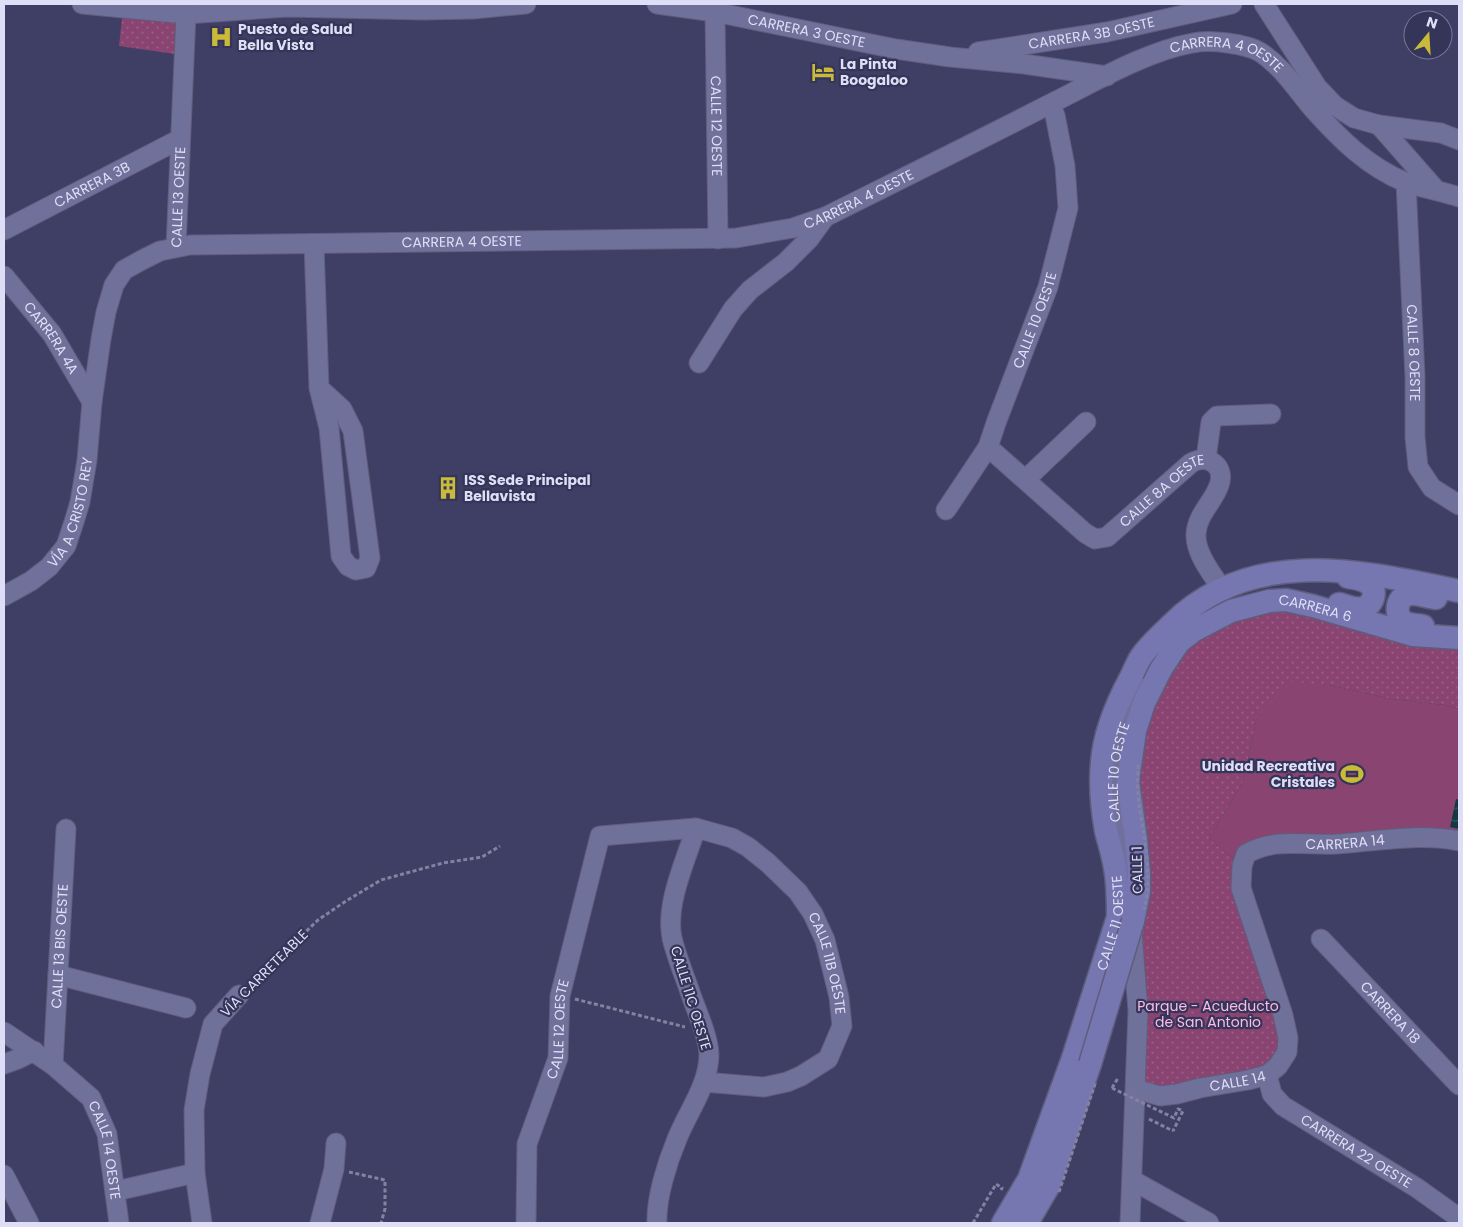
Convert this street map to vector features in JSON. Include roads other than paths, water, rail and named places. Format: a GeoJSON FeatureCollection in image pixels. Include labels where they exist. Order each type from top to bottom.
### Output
{"type":"FeatureCollection","features":[{"type":"Feature","properties":{"kind":"main road"},"geometry":{"type":"LineString","coordinates":[[1222,589],[1278,600],[1313,598],[1356,608],[1365,608],[1372,602],[1374,593],[1370,584],[1362,579],[1296,570]]}},
{"type":"Feature","properties":{"kind":"main road"},"geometry":{"type":"LineString","coordinates":[[1222,589],[1244,580],[1277,572],[1296,570],[1362,572],[1459,591]]}},
{"type":"Feature","properties":{"kind":"main road","name":"CALLE 11 OESTE"},"geometry":{"type":"LineString","coordinates":[[1003,1223],[1029,1179],[1073,1058],[1118,917],[1115,866],[1103,808],[1101,778],[1102,761],[1111,724],[1121,695],[1141,656],[1181,615],[1222,589]]}},
{"type":"Feature","properties":{"kind":"main road"},"geometry":{"type":"LineString","coordinates":[[1459,601],[1409,594],[1401,599],[1397,607],[1399,616],[1405,623],[1459,630]]}},
{"type":"Feature","properties":{"kind":"main road","name":"CARRERA 6"},"geometry":{"type":"LineString","coordinates":[[1179,642],[1193,631],[1231,611],[1278,600],[1313,606],[1413,635],[1459,638]]}},
{"type":"Feature","properties":{"kind":"main road","name":"CALLE 1"},"geometry":{"type":"LineString","coordinates":[[1028,1223],[1048,1187],[1090,1064],[1138,903],[1138,860],[1128,781],[1136,762],[1135,731],[1144,703],[1161,669],[1179,642]]}},
{"type":"Feature","properties":{"kind":"street"},"geometry":{"type":"LineString","coordinates":[[82,4],[186,14],[287,8],[473,9],[526,4]]}},
{"type":"Feature","properties":{"kind":"street","name":"CARRERA 3 OESTE"},"geometry":{"type":"LineString","coordinates":[[657,4],[716,12],[846,40],[950,57],[1024,64],[1107,76]]}},
{"type":"Feature","properties":{"kind":"street","name":"CARRERA 3B OESTE"},"geometry":{"type":"LineString","coordinates":[[950,57],[1107,32],[1232,4]]}},
{"type":"Feature","properties":{"kind":"street"},"geometry":{"type":"LineString","coordinates":[[1264,4],[1317,87],[1335,106],[1354,118],[1379,125],[1441,133],[1459,140]]}},
{"type":"Feature","properties":{"kind":"street","name":"CALLE 12 OESTE"},"geometry":{"type":"LineString","coordinates":[[716,12],[718,239]]}},
{"type":"Feature","properties":{"kind":"street","name":"CALLE 13 OESTE"},"geometry":{"type":"LineString","coordinates":[[92,402],[106,312],[114,285],[124,270],[160,251],[176,247],[186,14]]}},
{"type":"Feature","properties":{"kind":"street","name":"CARRERA 4 OESTE"},"geometry":{"type":"LineString","coordinates":[[176,247],[718,239],[736,238],[793,228],[825,217],[1107,76],[1160,52],[1194,42],[1222,41],[1258,51],[1286,74],[1314,109],[1351,148],[1368,162],[1387,174],[1406,182],[1459,197]]}},
{"type":"Feature","properties":{"kind":"street","name":"CALLE 10 OESTE"},"geometry":{"type":"LineString","coordinates":[[946,510],[988,447],[1048,287],[1068,208],[1065,166],[1055,115]]}},
{"type":"Feature","properties":{"kind":"street"},"geometry":{"type":"LineString","coordinates":[[1379,125],[1436,190]]}},
{"type":"Feature","properties":{"kind":"street","name":"CARRERA 3B"},"geometry":{"type":"LineString","coordinates":[[4,230],[180,140]]}},
{"type":"Feature","properties":{"kind":"street","name":"CALLE 8 OESTE"},"geometry":{"type":"LineString","coordinates":[[1406,182],[1415,377],[1415,437],[1418,466],[1432,488],[1459,505]]}},
{"type":"Feature","properties":{"kind":"street"},"geometry":{"type":"LineString","coordinates":[[699,363],[733,309],[750,290],[786,262],[809,239],[825,217]]}},
{"type":"Feature","properties":{"kind":"street"},"geometry":{"type":"LineString","coordinates":[[314,244],[319,388],[329,428],[341,556],[348,566],[356,570],[366,568],[370,558],[353,431],[342,409],[319,388]]}},
{"type":"Feature","properties":{"kind":"street","name":"CARRERA 4A"},"geometry":{"type":"LineString","coordinates":[[4,277],[52,334],[92,402]]}},
{"type":"Feature","properties":{"kind":"street","name":"VÍA A CRISTO REY"},"geometry":{"type":"LineString","coordinates":[[4,596],[31,581],[49,567],[66,546],[80,502],[88,460],[92,402]]}},
{"type":"Feature","properties":{"kind":"street"},"geometry":{"type":"LineString","coordinates":[[1206,459],[1211,422],[1217,416],[1271,414]]}},
{"type":"Feature","properties":{"kind":"street"},"geometry":{"type":"LineString","coordinates":[[988,447],[1026,480],[1086,422]]}},
{"type":"Feature","properties":{"kind":"street","name":"CALLE 8A OESTE"},"geometry":{"type":"LineString","coordinates":[[1026,480],[1085,533],[1095,539],[1107,537],[1191,463],[1206,459],[1218,467],[1221,476],[1220,485],[1197,526],[1196,541],[1201,554],[1222,589]]}},
{"type":"Feature","properties":{"kind":"street","name":"CALLE 10 OESTE"},"geometry":{"type":"LineString","coordinates":[[1130,1223],[1138,1011],[1128,875],[1115,822],[1112,779],[1114,762],[1123,728],[1134,700],[1154,664],[1179,642]]}},
{"type":"Feature","properties":{"kind":"street","name":"CALLE 12 OESTE"},"geometry":{"type":"LineString","coordinates":[[526,1223],[527,1144],[558,1058],[560,996],[600,836],[696,828]]}},
{"type":"Feature","properties":{"kind":"street","name":"CALLE 11C OESTE"},"geometry":{"type":"LineString","coordinates":[[657,1223],[657,1211],[662,1187],[676,1140],[704,1082],[709,1054],[704,1032],[672,937],[671,917],[675,892],[696,828]]}},
{"type":"Feature","properties":{"kind":"street","name":"CALLE 11B OESTE"},"geometry":{"type":"LineString","coordinates":[[696,828],[732,838],[748,847],[798,892],[813,914],[825,940],[839,997],[842,1026],[828,1059],[794,1079],[764,1087],[704,1082]]}},
{"type":"Feature","properties":{"kind":"street","name":"CALLE 13 BIS OESTE"},"geometry":{"type":"LineString","coordinates":[[54,1065],[66,829]]}},
{"type":"Feature","properties":{"kind":"street","name":"CARRERA 14"},"geometry":{"type":"LineString","coordinates":[[1242,866],[1246,854],[1259,847],[1277,844],[1334,844],[1427,837],[1459,842]]}},
{"type":"Feature","properties":{"kind":"street","name":"CALLE 14"},"geometry":{"type":"LineString","coordinates":[[1136,1089],[1160,1096],[1267,1075],[1278,1066],[1287,1052],[1288,1038],[1283,1015],[1241,888],[1242,866]]}},
{"type":"Feature","properties":{"kind":"street","name":"CALLE 10 OESTE"},"geometry":{"type":"LineString","coordinates":[[1118,917],[1138,1011]]}},
{"type":"Feature","properties":{"kind":"street","name":"CARRERA 18"},"geometry":{"type":"LineString","coordinates":[[1321,939],[1459,1085]]}},
{"type":"Feature","properties":{"kind":"street"},"geometry":{"type":"LineString","coordinates":[[58,975],[186,1008]]}},
{"type":"Feature","properties":{"kind":"street","name":"VÍA CARRETEABLE"},"geometry":{"type":"LineString","coordinates":[[202,1223],[195,1173],[194,1110],[213,1024],[239,995]]}},
{"type":"Feature","properties":{"kind":"street","name":"CALLE 14 OESTE"},"geometry":{"type":"LineString","coordinates":[[4,1032],[54,1065],[91,1098],[107,1134],[119,1223]]}},
{"type":"Feature","properties":{"kind":"street"},"geometry":{"type":"LineString","coordinates":[[4,1064],[34,1051]]}},
{"type":"Feature","properties":{"kind":"street","name":"CARRERA 22 OESTE"},"geometry":{"type":"LineString","coordinates":[[1267,1075],[1272,1094],[1283,1106],[1417,1188],[1459,1218]]}},
{"type":"Feature","properties":{"kind":"street"},"geometry":{"type":"LineString","coordinates":[[320,1223],[334,1169],[336,1143]]}},
{"type":"Feature","properties":{"kind":"street"},"geometry":{"type":"LineString","coordinates":[[116,1191],[195,1173]]}},
{"type":"Feature","properties":{"kind":"street"},"geometry":{"type":"LineString","coordinates":[[4,1175],[29,1223]]}},
{"type":"Feature","properties":{"kind":"street"},"geometry":{"type":"LineString","coordinates":[[1132,1180],[1209,1223]]}},
{"type":"Feature","properties":{"kind":"water"},"geometry":{"type":"Polygon","coordinates":[[[1456,799],[1459,800],[1459,829],[1450,827],[1456,799]]]}},
{"type":"Feature","properties":{"kind":"place","name":"Puesto de Salud Bella Vista"},"geometry":{"type":"Point","coordinates":[221,37]}},
{"type":"Feature","properties":{"kind":"place","name":"La Pinta Boogaloo"},"geometry":{"type":"Point","coordinates":[823,72]}},
{"type":"Feature","properties":{"kind":"place","name":"ISS Sede Principal Bellavista"},"geometry":{"type":"Point","coordinates":[448,488]}},
{"type":"Feature","properties":{"kind":"place","name":"Unidad Recreativa Cristales"},"geometry":{"type":"Point","coordinates":[1352,774]}},
{"type":"Feature","properties":{"kind":"park label","name":"Parque - Acueducto de San Antonio"},"geometry":{"type":"Point","coordinates":[1208,1014]}}]}
